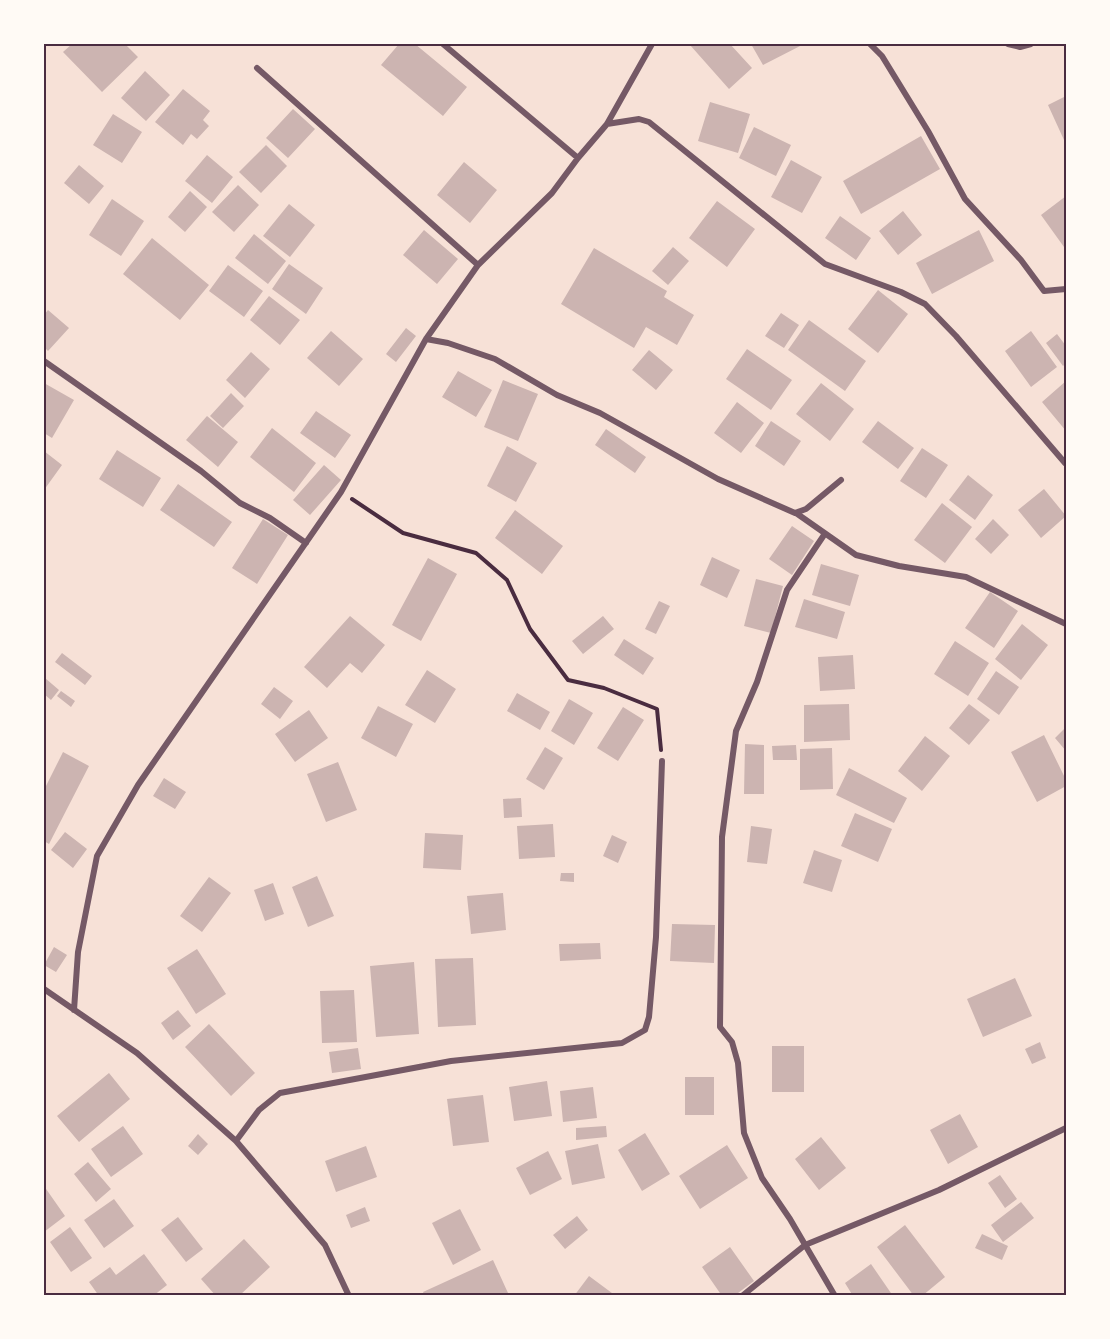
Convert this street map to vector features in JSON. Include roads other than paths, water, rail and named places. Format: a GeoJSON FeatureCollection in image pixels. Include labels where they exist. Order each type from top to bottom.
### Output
{"type":"FeatureCollection","features":[{"type":"Feature","properties":{"kind":"street"},"geometry":{"type":"LineString","coordinates":[[443,44],[578,158]]}},
{"type":"Feature","properties":{"kind":"street"},"geometry":{"type":"LineString","coordinates":[[74,1010],[78,952],[97,856],[138,785],[341,492],[426,339],[478,265],[552,193],[607,124],[652,44]]}},
{"type":"Feature","properties":{"kind":"street"},"geometry":{"type":"LineString","coordinates":[[870,44],[882,56],[928,131],[965,199],[1021,260],[1044,291],[1066,289]]}},
{"type":"Feature","properties":{"kind":"street"},"geometry":{"type":"LineString","coordinates":[[1008,44],[1020,47],[1031,44]]}},
{"type":"Feature","properties":{"kind":"street"},"geometry":{"type":"LineString","coordinates":[[256,68],[478,265]]}},
{"type":"Feature","properties":{"kind":"street"},"geometry":{"type":"LineString","coordinates":[[607,124],[639,119],[649,122],[825,264],[901,292],[925,304],[956,336],[1065,462]]}},
{"type":"Feature","properties":{"kind":"street"},"geometry":{"type":"LineString","coordinates":[[426,339],[448,343],[495,359],[557,396],[600,413],[718,479],[796,513],[824,535],[856,555],[899,566],[966,577],[1066,624]]}},
{"type":"Feature","properties":{"kind":"street"},"geometry":{"type":"LineString","coordinates":[[44,361],[201,471],[240,503],[270,518],[306,543]]}},
{"type":"Feature","properties":{"kind":"street"},"geometry":{"type":"LineString","coordinates":[[796,513],[806,509],[841,480]]}},
{"type":"Feature","properties":{"kind":"street"},"geometry":{"type":"LineString","coordinates":[[824,535],[787,590],[760,671],[736,731],[722,837],[720,1027],[732,1042],[738,1063],[744,1134],[762,1178],[835,1296]]}},
{"type":"Feature","properties":{"kind":"street"},"geometry":{"type":"LineString","coordinates":[[236,1141],[260,1110],[280,1093],[451,1061],[622,1043],[645,1030],[649,1017],[656,937],[662,761]]}},
{"type":"Feature","properties":{"kind":"street"},"geometry":{"type":"LineString","coordinates":[[44,989],[137,1053],[236,1141],[325,1245],[349,1296]]}},
{"type":"Feature","properties":{"kind":"street"},"geometry":{"type":"LineString","coordinates":[[742,1296],[805,1245],[939,1190],[1066,1128]]}}]}
